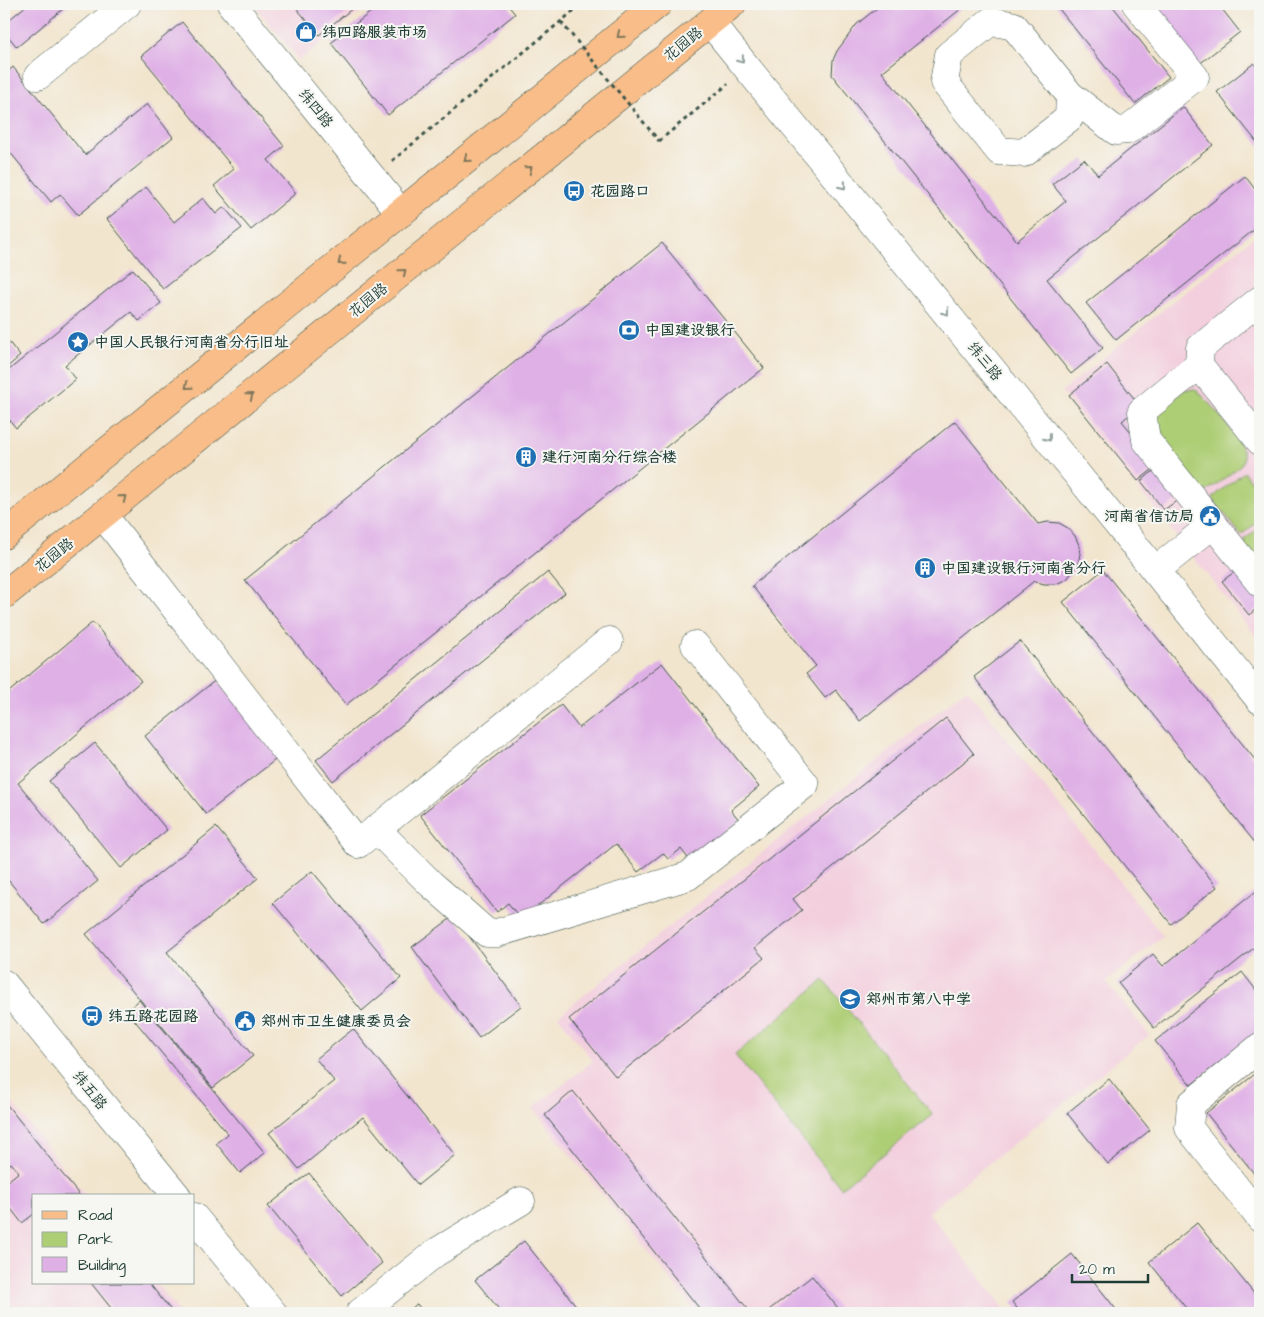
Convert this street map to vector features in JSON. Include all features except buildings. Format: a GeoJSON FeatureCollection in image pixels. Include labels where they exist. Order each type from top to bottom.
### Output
{"type":"FeatureCollection","features":[{"type":"Feature","properties":{"kind":"main road"},"geometry":{"type":"LineString","coordinates":[[4,535],[658,4]]}},
{"type":"Feature","properties":{"kind":"main road","name":"花园路"},"geometry":{"type":"LineString","coordinates":[[4,595],[732,4]]}},
{"type":"Feature","properties":{"kind":"street"},"geometry":{"type":"LineString","coordinates":[[38,76],[127,4]]}},
{"type":"Feature","properties":{"kind":"street","name":"纬四路"},"geometry":{"type":"LineString","coordinates":[[232,4],[401,213]]}},
{"type":"Feature","properties":{"kind":"street"},"geometry":{"type":"LineString","coordinates":[[1070,95],[1069,118],[1024,153],[999,151],[944,82],[949,55],[991,21],[1014,26],[1070,95],[1116,131],[1128,130],[1195,77],[1136,4]]}},
{"type":"Feature","properties":{"kind":"street","name":"纬三路"},"geometry":{"type":"LineString","coordinates":[[710,22],[1260,700]]}},
{"type":"Feature","properties":{"kind":"street"},"geometry":{"type":"LineString","coordinates":[[1260,300],[1200,348],[1200,365],[1260,441]]}},
{"type":"Feature","properties":{"kind":"street"},"geometry":{"type":"LineString","coordinates":[[1200,365],[1142,411],[1146,440],[1260,583]]}},
{"type":"Feature","properties":{"kind":"street"},"geometry":{"type":"LineString","coordinates":[[103,515],[358,844],[609,641]]}},
{"type":"Feature","properties":{"kind":"street"},"geometry":{"type":"LineString","coordinates":[[1156,571],[1213,524]]}},
{"type":"Feature","properties":{"kind":"street"},"geometry":{"type":"LineString","coordinates":[[376,829],[432,884],[487,933],[497,933],[688,876],[805,784],[695,645]]}},
{"type":"Feature","properties":{"kind":"street","name":"纬五路"},"geometry":{"type":"LineString","coordinates":[[4,984],[175,1194]]}},
{"type":"Feature","properties":{"kind":"street"},"geometry":{"type":"LineString","coordinates":[[1260,1047],[1192,1104],[1188,1128],[1260,1218]]}},
{"type":"Feature","properties":{"kind":"street"},"geometry":{"type":"LineString","coordinates":[[360,1313],[435,1253],[521,1201]]}},
{"type":"Feature","properties":{"kind":"street"},"geometry":{"type":"LineString","coordinates":[[195,1218],[272,1313]]}},
{"type":"Feature","properties":{"kind":"path"},"geometry":{"type":"LineString","coordinates":[[372,177],[582,4]]}},
{"type":"Feature","properties":{"kind":"path"},"geometry":{"type":"LineString","coordinates":[[560,22],[659,141],[748,68]]}},
{"type":"Feature","properties":{"kind":"shaded area","name":"纬四路服装市场"},"geometry":{"type":"Polygon","coordinates":[[[253,4],[371,4],[299,60],[253,4]]]}},
{"type":"Feature","properties":{"kind":"shaded area","name":"河南省信访局"},"geometry":{"type":"Polygon","coordinates":[[[1260,232],[1260,641],[1061,392],[1260,232]]]}},
{"type":"Feature","properties":{"kind":"shaded area","name":"郑州市第八中学"},"geometry":{"type":"Polygon","coordinates":[[[967,689],[1163,936],[1106,982],[1149,1035],[928,1212],[1008,1313],[697,1313],[533,1108],[593,1061],[558,1016],[967,689]]]}},
{"type":"Feature","properties":{"kind":"shaded area"},"geometry":{"type":"Polygon","coordinates":[[[5,1094],[84,1194],[32,1194],[32,1284],[157,1284],[180,1313],[4,1313],[5,1094]]]}},
{"type":"Feature","properties":{"kind":"green space"},"geometry":{"type":"Polygon","coordinates":[[[1194,389],[1200,393],[1236,437],[1243,456],[1240,466],[1206,492],[1197,489],[1148,419],[1184,390],[1194,389]]]}},
{"type":"Feature","properties":{"kind":"green space"},"geometry":{"type":"Polygon","coordinates":[[[1244,472],[1260,492],[1260,520],[1241,535],[1212,498],[1244,472]]]}},
{"type":"Feature","properties":{"kind":"green space"},"geometry":{"type":"Polygon","coordinates":[[[1260,527],[1260,570],[1245,548],[1245,539],[1260,527]]]}},
{"type":"Feature","properties":{"kind":"green space"},"geometry":{"type":"Polygon","coordinates":[[[824,980],[933,1115],[841,1188],[735,1055],[824,980]]]}},
{"type":"Feature","properties":{"kind":"place","name":"纬四路服装市场"},"geometry":{"type":"Point","coordinates":[306,32]}},
{"type":"Feature","properties":{"kind":"place","name":"花园路口"},"geometry":{"type":"Point","coordinates":[574,191]}},
{"type":"Feature","properties":{"kind":"place","name":"中国建设银行"},"geometry":{"type":"Point","coordinates":[629,330]}},
{"type":"Feature","properties":{"kind":"place","name":"中国人民银行河南省分行旧址"},"geometry":{"type":"Point","coordinates":[78,342]}},
{"type":"Feature","properties":{"kind":"place","name":"建行河南分行综合楼"},"geometry":{"type":"Point","coordinates":[526,457]}},
{"type":"Feature","properties":{"kind":"place","name":"河南省信访局"},"geometry":{"type":"Point","coordinates":[1210,516]}},
{"type":"Feature","properties":{"kind":"place","name":"中国建设银行河南省分行"},"geometry":{"type":"Point","coordinates":[925,568]}},
{"type":"Feature","properties":{"kind":"place","name":"郑州市第八中学"},"geometry":{"type":"Point","coordinates":[850,999]}},
{"type":"Feature","properties":{"kind":"place","name":"纬五路花园路"},"geometry":{"type":"Point","coordinates":[92,1016]}},
{"type":"Feature","properties":{"kind":"place","name":"郑州市卫生健康委员会"},"geometry":{"type":"Point","coordinates":[245,1021]}}]}
